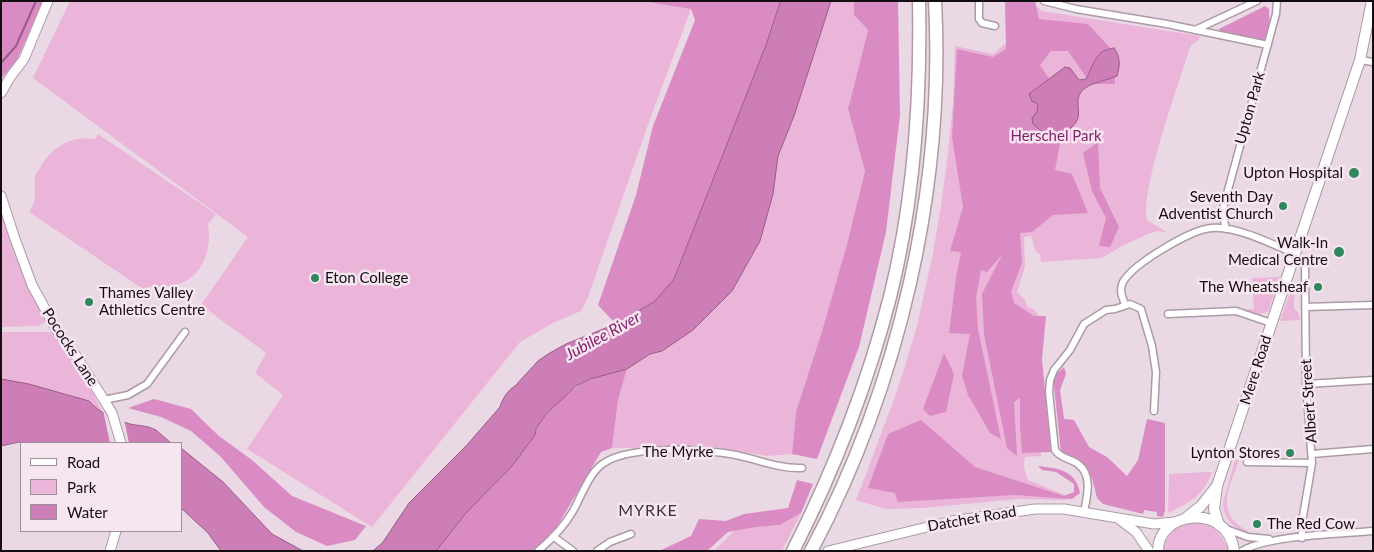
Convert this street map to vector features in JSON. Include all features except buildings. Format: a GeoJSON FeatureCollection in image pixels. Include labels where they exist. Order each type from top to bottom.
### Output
{"type":"FeatureCollection","features":[{"type":"Feature","properties":{"kind":"highway"},"geometry":{"type":"LineString","coordinates":[[793,551],[827,481],[848,430],[872,359],[890,296],[899,255],[914,155],[919,71],[919,1]]}},
{"type":"Feature","properties":{"kind":"highway"},"geometry":{"type":"LineString","coordinates":[[812,551],[832,510],[869,421],[895,341],[913,266],[922,218],[931,147],[936,72],[935,1]]}},
{"type":"Feature","properties":{"kind":"main road"},"geometry":{"type":"LineString","coordinates":[[1,93],[24,58],[48,1]]}},
{"type":"Feature","properties":{"kind":"main road"},"geometry":{"type":"LineString","coordinates":[[1295,254],[1360,60],[1372,1]]}},
{"type":"Feature","properties":{"kind":"main road","name":"Pococks Lane"},"geometry":{"type":"LineString","coordinates":[[1,196],[32,285],[56,329],[76,356],[112,413],[121,442]]}},
{"type":"Feature","properties":{"kind":"main road","name":"Mere Road"},"geometry":{"type":"LineString","coordinates":[[1217,486],[1295,254]]}},
{"type":"Feature","properties":{"kind":"main road"},"geometry":{"type":"LineString","coordinates":[[1158,551],[1162,537],[1168,529],[1201,506],[1217,486]]}},
{"type":"Feature","properties":{"kind":"main road"},"geometry":{"type":"LineString","coordinates":[[1217,486],[1214,509],[1221,526],[1230,537],[1234,551]]}},
{"type":"Feature","properties":{"kind":"main road","name":"Datchet Road"},"geometry":{"type":"LineString","coordinates":[[828,551],[952,521],[1022,510],[1057,509],[1154,524],[1180,520]]}},
{"type":"Feature","properties":{"kind":"main road"},"geometry":{"type":"LineString","coordinates":[[1180,520],[1203,517],[1221,526]]}},
{"type":"Feature","properties":{"kind":"main road","name":"Datchet Road"},"geometry":{"type":"LineString","coordinates":[[1118,519],[1136,532],[1149,551]]}},
{"type":"Feature","properties":{"kind":"main road"},"geometry":{"type":"LineString","coordinates":[[110,551],[116,532]]}},
{"type":"Feature","properties":{"kind":"street"},"geometry":{"type":"LineString","coordinates":[[979,1],[979,19],[982,23],[995,26]]}},
{"type":"Feature","properties":{"kind":"street"},"geometry":{"type":"LineString","coordinates":[[1044,1],[1076,10],[1268,45]]}},
{"type":"Feature","properties":{"kind":"street"},"geometry":{"type":"LineString","coordinates":[[1194,30],[1257,1]]}},
{"type":"Feature","properties":{"kind":"street","name":"Upton Park"},"geometry":{"type":"LineString","coordinates":[[1226,229],[1222,212],[1268,45],[1276,14],[1277,1]]}},
{"type":"Feature","properties":{"kind":"street"},"geometry":{"type":"LineString","coordinates":[[1360,60],[1373,62]]}},
{"type":"Feature","properties":{"kind":"street"},"geometry":{"type":"LineString","coordinates":[[1124,304],[1121,294],[1123,282],[1139,266],[1173,243],[1195,232],[1211,228],[1226,229],[1261,239],[1295,254]]}},
{"type":"Feature","properties":{"kind":"street","name":"Albert Street"},"geometry":{"type":"LineString","coordinates":[[1302,538],[1302,522],[1312,463],[1306,384],[1305,264]]}},
{"type":"Feature","properties":{"kind":"street"},"geometry":{"type":"LineString","coordinates":[[1084,512],[1088,489],[1086,476],[1078,464],[1062,457],[1055,450],[1049,392],[1050,380],[1061,359],[1070,350],[1084,324],[1106,310],[1115,309],[1124,304],[1130,304],[1141,309],[1152,346],[1156,372],[1154,411]]}},
{"type":"Feature","properties":{"kind":"street"},"geometry":{"type":"LineString","coordinates":[[1305,307],[1373,305]]}},
{"type":"Feature","properties":{"kind":"street"},"geometry":{"type":"LineString","coordinates":[[1168,314],[1236,311],[1271,323]]}},
{"type":"Feature","properties":{"kind":"street"},"geometry":{"type":"LineString","coordinates":[[104,400],[128,394],[148,384],[185,332]]}},
{"type":"Feature","properties":{"kind":"street"},"geometry":{"type":"LineString","coordinates":[[1306,384],[1373,380]]}},
{"type":"Feature","properties":{"kind":"street"},"geometry":{"type":"LineString","coordinates":[[1312,454],[1373,449]]}},
{"type":"Feature","properties":{"kind":"street","name":"The Myrke"},"geometry":{"type":"LineString","coordinates":[[538,551],[554,537],[573,511],[585,485],[603,463],[631,452],[684,450],[725,453],[789,469],[802,468]]}},
{"type":"Feature","properties":{"kind":"street"},"geometry":{"type":"LineString","coordinates":[[1246,462],[1312,463]]}},
{"type":"Feature","properties":{"kind":"street"},"geometry":{"type":"LineString","coordinates":[[1221,526],[1248,537],[1275,540],[1373,531]]}},
{"type":"Feature","properties":{"kind":"street"},"geometry":{"type":"LineString","coordinates":[[598,551],[610,542],[631,534]]}},
{"type":"Feature","properties":{"kind":"street"},"geometry":{"type":"LineString","coordinates":[[554,537],[572,551]]}},
{"type":"Feature","properties":{"kind":"street"},"geometry":{"type":"LineString","coordinates":[[1242,551],[1249,547],[1275,540]]}},
{"type":"Feature","properties":{"kind":"green space","name":"Eton College"},"geometry":{"type":"Polygon","coordinates":[[[70,1],[641,1],[691,9],[650,119],[588,297],[581,311],[553,323],[520,342],[372,527],[247,449],[283,395],[255,373],[266,353],[201,305],[248,237],[33,78],[70,1]]]}},
{"type":"Feature","properties":{"kind":"green space"},"geometry":{"type":"Polygon","coordinates":[[[831,1],[854,1],[854,15],[868,30],[848,109],[865,171],[847,244],[796,412],[792,454],[768,456],[714,447],[612,448],[618,400],[627,369],[650,354],[662,351],[693,330],[732,291],[760,241],[773,194],[778,156],[794,116],[831,1]]]}},
{"type":"Feature","properties":{"kind":"green space","name":"Herschel Park"},"geometry":{"type":"Polygon","coordinates":[[[1015,1],[1036,6],[1042,11],[1200,36],[1199,40],[1191,45],[1160,142],[1149,188],[1146,207],[1147,220],[1168,233],[1158,231],[1150,233],[1102,258],[1041,262],[1040,254],[1036,252],[1031,236],[1024,237],[1025,267],[1017,292],[1025,300],[1028,308],[1032,308],[1038,314],[1036,375],[1041,456],[1025,457],[1025,469],[1028,480],[1070,497],[1065,500],[1018,499],[923,508],[886,509],[855,500],[893,402],[917,326],[933,253],[942,199],[953,103],[955,46],[993,54],[1012,38],[1015,1]]]}},
{"type":"Feature","properties":{"kind":"green space"},"geometry":{"type":"Polygon","coordinates":[[[98,134],[216,214],[208,224],[208,249],[202,265],[197,272],[184,282],[171,286],[149,287],[146,291],[29,212],[35,199],[36,175],[50,154],[70,141],[86,138],[95,139],[98,134]]]}},
{"type":"Feature","properties":{"kind":"green space"},"geometry":{"type":"Polygon","coordinates":[[[1,210],[47,321],[38,326],[1,327],[1,210]]]}},
{"type":"Feature","properties":{"kind":"green space"},"geometry":{"type":"Polygon","coordinates":[[[1280,277],[1268,312],[1259,314],[1258,317],[1238,310],[1254,309],[1252,278],[1280,277]]]}},
{"type":"Feature","properties":{"kind":"green space"},"geometry":{"type":"Polygon","coordinates":[[[1292,288],[1294,289],[1294,308],[1299,314],[1300,320],[1280,321],[1292,288]]]}},
{"type":"Feature","properties":{"kind":"green space"},"geometry":{"type":"Polygon","coordinates":[[[1,332],[55,332],[84,375],[102,412],[88,401],[29,384],[1,379],[1,332]]]}},
{"type":"Feature","properties":{"kind":"green space"},"geometry":{"type":"Polygon","coordinates":[[[1235,460],[1239,460],[1228,491],[1227,507],[1234,521],[1247,530],[1249,534],[1238,529],[1230,522],[1223,508],[1235,460]]]}},
{"type":"Feature","properties":{"kind":"green space"},"geometry":{"type":"Polygon","coordinates":[[[1212,472],[1200,493],[1190,502],[1168,513],[1169,474],[1212,472]]]}},
{"type":"Feature","properties":{"kind":"green space"},"geometry":{"type":"Polygon","coordinates":[[[801,513],[782,551],[714,551],[734,531],[780,525],[801,513]]]}},
{"type":"Feature","properties":{"kind":"green space"},"geometry":{"type":"Polygon","coordinates":[[[1194,522],[1207,525],[1216,530],[1223,539],[1228,551],[1163,551],[1167,539],[1174,531],[1194,522]]]}},
{"type":"Feature","properties":{"kind":"shaded area"},"geometry":{"type":"Polygon","coordinates":[[[1,1],[43,1],[17,60],[1,79],[1,1]]]}},
{"type":"Feature","properties":{"kind":"shaded area"},"geometry":{"type":"Polygon","coordinates":[[[641,1],[781,1],[766,45],[674,279],[655,301],[618,323],[611,319],[598,305],[636,195],[653,126],[695,20],[691,9],[641,1]]]}},
{"type":"Feature","properties":{"kind":"shaded area"},"geometry":{"type":"Polygon","coordinates":[[[854,1],[898,1],[900,115],[886,232],[859,347],[817,459],[792,454],[796,412],[847,244],[865,171],[848,109],[868,30],[854,15],[854,1]]]}},
{"type":"Feature","properties":{"kind":"shaded area"},"geometry":{"type":"Polygon","coordinates":[[[1005,1],[1035,1],[1039,19],[1088,24],[1113,51],[1115,84],[1091,84],[1068,51],[1051,51],[1040,65],[1068,107],[1047,122],[1060,143],[1055,170],[1072,174],[1088,213],[1053,215],[1032,232],[1020,233],[1022,263],[1011,291],[1014,303],[1034,316],[1046,316],[1042,359],[1051,452],[1022,453],[1020,398],[1014,402],[1017,456],[1007,448],[984,334],[982,294],[1002,255],[987,272],[981,270],[976,298],[978,329],[1001,439],[990,433],[968,395],[962,375],[970,334],[949,333],[961,252],[950,251],[963,207],[952,137],[957,49],[993,57],[1006,49],[1005,1]]]}},
{"type":"Feature","properties":{"kind":"shaded area"},"geometry":{"type":"Polygon","coordinates":[[[1265,6],[1269,9],[1270,40],[1266,41],[1220,31],[1219,29],[1265,6]]]}},
{"type":"Feature","properties":{"kind":"shaded area"},"geometry":{"type":"Polygon","coordinates":[[[1098,142],[1100,188],[1119,227],[1110,247],[1099,246],[1106,218],[1092,191],[1083,153],[1098,142]]]}},
{"type":"Feature","properties":{"kind":"shaded area"},"geometry":{"type":"Polygon","coordinates":[[[944,353],[954,374],[946,412],[930,416],[923,409],[944,353]]]}},
{"type":"Feature","properties":{"kind":"shaded area"},"geometry":{"type":"Polygon","coordinates":[[[1064,367],[1066,374],[1060,390],[1064,419],[1074,420],[1089,447],[1107,457],[1127,476],[1138,460],[1147,419],[1165,423],[1165,510],[1163,517],[1157,516],[1157,512],[1144,510],[1143,514],[1103,504],[1097,498],[1092,478],[1082,464],[1061,452],[1053,377],[1064,367]]]}},
{"type":"Feature","properties":{"kind":"shaded area"},"geometry":{"type":"Polygon","coordinates":[[[627,369],[618,400],[612,448],[601,452],[555,530],[533,551],[436,551],[466,513],[512,466],[535,435],[542,419],[565,395],[589,380],[627,369]]]}},
{"type":"Feature","properties":{"kind":"shaded area"},"geometry":{"type":"Polygon","coordinates":[[[154,399],[191,409],[219,436],[252,460],[292,496],[366,526],[355,540],[327,546],[296,532],[264,507],[220,456],[191,431],[161,417],[128,408],[154,399]]]}},
{"type":"Feature","properties":{"kind":"shaded area"},"geometry":{"type":"Polygon","coordinates":[[[921,420],[975,467],[1064,496],[1074,492],[1074,484],[1056,472],[1042,470],[1038,466],[1059,470],[1074,479],[1080,493],[1072,499],[1015,495],[898,502],[895,493],[868,488],[888,434],[921,420]]]}},
{"type":"Feature","properties":{"kind":"shaded area"},"geometry":{"type":"Polygon","coordinates":[[[797,480],[813,484],[801,513],[780,525],[728,532],[707,551],[659,551],[691,536],[699,519],[726,521],[744,514],[788,508],[797,480]]]}},
{"type":"Feature","properties":{"kind":"water","name":"Jubilee River"},"geometry":{"type":"Polygon","coordinates":[[[781,1],[831,1],[794,116],[778,156],[773,194],[760,241],[732,291],[693,330],[662,351],[650,354],[627,369],[590,379],[576,386],[546,414],[536,429],[535,435],[512,466],[466,513],[436,551],[373,551],[383,542],[409,503],[466,446],[500,407],[508,392],[538,361],[566,344],[618,323],[655,301],[674,279],[766,45],[781,1]]]}},
{"type":"Feature","properties":{"kind":"water"},"geometry":{"type":"Polygon","coordinates":[[[1114,48],[1119,62],[1117,76],[1093,84],[1081,92],[1078,99],[1078,118],[1073,126],[1065,132],[1050,134],[1042,132],[1033,124],[1032,118],[1037,112],[1038,104],[1032,101],[1029,94],[1065,67],[1070,68],[1079,80],[1086,79],[1099,55],[1114,48]]]}},
{"type":"Feature","properties":{"kind":"water"},"geometry":{"type":"Polygon","coordinates":[[[1,379],[29,384],[89,401],[97,409],[113,418],[156,430],[170,442],[19,442],[1,446],[1,379]]]}},
{"type":"Feature","properties":{"kind":"water"},"geometry":{"type":"Polygon","coordinates":[[[182,449],[223,482],[272,534],[303,551],[221,551],[208,533],[182,509],[182,449]]]}},
{"type":"Feature","properties":{"kind":"pier"},"geometry":{"type":"Polygon","coordinates":[[[103,410],[124,419],[129,442],[110,442],[103,410]]]}},
{"type":"Feature","properties":{"kind":"waterway"},"geometry":{"type":"LineString","coordinates":[[1,63],[16,46],[36,1]]}},
{"type":"Feature","properties":{"kind":"place","name":"Upton Hospital"},"geometry":{"type":"Point","coordinates":[1354,173]}},
{"type":"Feature","properties":{"kind":"place","name":"Seventh Day Adventist Church"},"geometry":{"type":"Point","coordinates":[1283,206]}},
{"type":"Feature","properties":{"kind":"place","name":"Walk-In Medical Centre"},"geometry":{"type":"Point","coordinates":[1339,252]}},
{"type":"Feature","properties":{"kind":"place","name":"Eton College"},"geometry":{"type":"Point","coordinates":[315,278]}},
{"type":"Feature","properties":{"kind":"place","name":"The Wheatsheaf"},"geometry":{"type":"Point","coordinates":[1318,287]}},
{"type":"Feature","properties":{"kind":"place","name":"Thames Valley Athletics Centre"},"geometry":{"type":"Point","coordinates":[89,302]}},
{"type":"Feature","properties":{"kind":"place","name":"Lynton Stores"},"geometry":{"type":"Point","coordinates":[1290,453]}},
{"type":"Feature","properties":{"kind":"place","name":"The Red Cow"},"geometry":{"type":"Point","coordinates":[1257,524]}},
{"type":"Feature","properties":{"kind":"district","name":"MYRKE"},"geometry":{"type":"Point","coordinates":[648,511]}}]}
